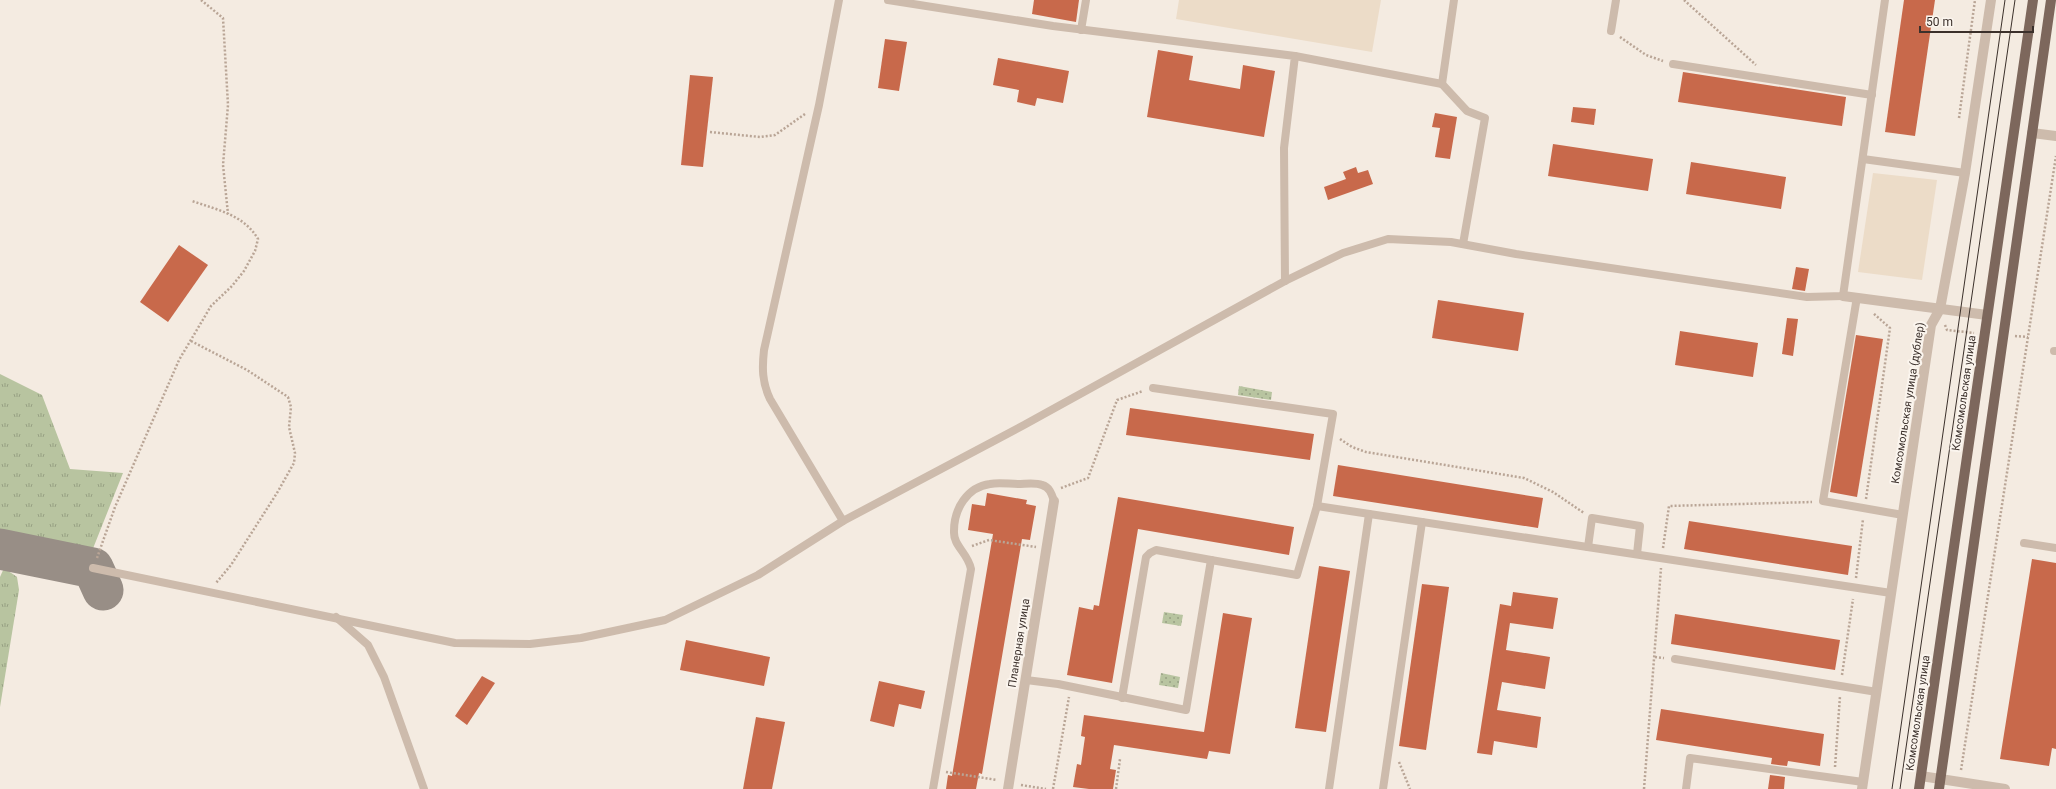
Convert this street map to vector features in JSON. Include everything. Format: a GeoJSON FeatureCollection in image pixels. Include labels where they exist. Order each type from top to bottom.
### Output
{"type":"FeatureCollection","features":[{"type":"Feature","properties":{"kind":"main road","name":"Комсомольская улица"},"geometry":{"type":"LineString","coordinates":[[1919,789],[2032,0]]}},
{"type":"Feature","properties":{"kind":"main road"},"geometry":{"type":"LineString","coordinates":[[1940,784],[2051,0]]}},
{"type":"Feature","properties":{"kind":"street","name":"Комсомольская улица (дублер)"},"geometry":{"type":"LineString","coordinates":[[1863,785],[1931,325],[1940,309],[1966,173],[1991,0]]}},
{"type":"Feature","properties":{"kind":"street"},"geometry":{"type":"LineString","coordinates":[[2032,133],[2056,136]]}},
{"type":"Feature","properties":{"kind":"street"},"geometry":{"type":"LineString","coordinates":[[1843,296],[1988,314]]}},
{"type":"Feature","properties":{"kind":"street","name":"Планерная улица"},"geometry":{"type":"LineString","coordinates":[[1009,786],[1053,496]]}},
{"type":"Feature","properties":{"kind":"street"},"geometry":{"type":"LineString","coordinates":[[1921,776],[1940,784],[1959,781],[2005,789]]}},
{"type":"Feature","properties":{"kind":"lane"},"geometry":{"type":"LineString","coordinates":[[839,0],[819,105],[766,343],[762,370],[765,387],[770,399],[843,521]]}},
{"type":"Feature","properties":{"kind":"lane"},"geometry":{"type":"LineString","coordinates":[[888,0],[1081,30],[1295,56],[1442,84],[1467,111],[1485,118],[1463,244]]}},
{"type":"Feature","properties":{"kind":"lane"},"geometry":{"type":"LineString","coordinates":[[1081,30],[1086,0]]}},
{"type":"Feature","properties":{"kind":"lane"},"geometry":{"type":"LineString","coordinates":[[1442,84],[1454,0]]}},
{"type":"Feature","properties":{"kind":"lane"},"geometry":{"type":"LineString","coordinates":[[1611,31],[1616,0]]}},
{"type":"Feature","properties":{"kind":"lane"},"geometry":{"type":"LineString","coordinates":[[93,568],[335,616],[455,643],[530,644],[581,638],[673,616],[758,575],[843,521],[1024,425],[1285,281],[1343,252],[1388,239],[1463,244],[1516,254],[1807,297],[1843,296],[1885,0]]}},
{"type":"Feature","properties":{"kind":"lane"},"geometry":{"type":"LineString","coordinates":[[1285,281],[1284,148],[1295,56]]}},
{"type":"Feature","properties":{"kind":"lane"},"geometry":{"type":"LineString","coordinates":[[1673,64],[1872,95]]}},
{"type":"Feature","properties":{"kind":"lane"},"geometry":{"type":"LineString","coordinates":[[1863,159],[1966,173]]}},
{"type":"Feature","properties":{"kind":"lane"},"geometry":{"type":"LineString","coordinates":[[1857,297],[1823,501],[1903,515]]}},
{"type":"Feature","properties":{"kind":"lane"},"geometry":{"type":"LineString","coordinates":[[1122,698],[1146,557],[1150,553],[1156,550],[1297,575],[1317,506],[1333,414],[1153,388]]}},
{"type":"Feature","properties":{"kind":"lane"},"geometry":{"type":"LineString","coordinates":[[933,789],[970,569],[969,560],[955,540],[954,531],[956,514],[963,500],[973,491],[989,484],[1043,485],[1053,496]]}},
{"type":"Feature","properties":{"kind":"lane"},"geometry":{"type":"LineString","coordinates":[[1317,506],[1891,593]]}},
{"type":"Feature","properties":{"kind":"lane"},"geometry":{"type":"LineString","coordinates":[[1328,789],[1369,514]]}},
{"type":"Feature","properties":{"kind":"lane"},"geometry":{"type":"LineString","coordinates":[[1588,547],[1592,518],[1640,526],[1637,554]]}},
{"type":"Feature","properties":{"kind":"lane"},"geometry":{"type":"LineString","coordinates":[[1383,789],[1422,522]]}},
{"type":"Feature","properties":{"kind":"lane"},"geometry":{"type":"LineString","coordinates":[[2024,543],[2056,548]]}},
{"type":"Feature","properties":{"kind":"lane"},"geometry":{"type":"LineString","coordinates":[[1026,680],[1070,687],[1186,710],[1211,560]]}},
{"type":"Feature","properties":{"kind":"lane"},"geometry":{"type":"LineString","coordinates":[[335,616],[368,645],[384,677],[424,789]]}},
{"type":"Feature","properties":{"kind":"lane"},"geometry":{"type":"LineString","coordinates":[[1675,659],[1877,692]]}},
{"type":"Feature","properties":{"kind":"lane"},"geometry":{"type":"LineString","coordinates":[[1686,789],[1690,758],[1863,785]]}},
{"type":"Feature","properties":{"kind":"path"},"geometry":{"type":"LineString","coordinates":[[201,0],[223,18],[228,105],[223,165],[228,214]]}},
{"type":"Feature","properties":{"kind":"path"},"geometry":{"type":"LineString","coordinates":[[1684,0],[1772,80]]}},
{"type":"Feature","properties":{"kind":"path"},"geometry":{"type":"LineString","coordinates":[[1611,31],[1646,55],[1673,64]]}},
{"type":"Feature","properties":{"kind":"path"},"geometry":{"type":"LineString","coordinates":[[710,132],[760,137],[775,135],[819,105]]}},
{"type":"Feature","properties":{"kind":"path"},"geometry":{"type":"LineString","coordinates":[[1959,781],[2056,156]]}},
{"type":"Feature","properties":{"kind":"path"},"geometry":{"type":"LineString","coordinates":[[93,568],[115,508],[179,360],[211,306],[236,281],[255,251],[258,239],[252,228],[236,217],[192,201]]}},
{"type":"Feature","properties":{"kind":"path"},"geometry":{"type":"LineString","coordinates":[[1856,575],[1890,328],[1857,297]]}},
{"type":"Feature","properties":{"kind":"path"},"geometry":{"type":"LineString","coordinates":[[191,340],[247,370],[288,397],[291,407],[289,427],[295,453],[294,463],[277,493],[231,565],[210,591]]}},
{"type":"Feature","properties":{"kind":"path"},"geometry":{"type":"LineString","coordinates":[[1053,496],[1088,478],[1117,400],[1153,388]]}},
{"type":"Feature","properties":{"kind":"path"},"geometry":{"type":"LineString","coordinates":[[1330,432],[1352,447],[1366,452],[1524,478],[1554,492],[1592,518]]}},
{"type":"Feature","properties":{"kind":"path"},"geometry":{"type":"LineString","coordinates":[[1644,789],[1662,558],[1669,506],[1823,501]]}},
{"type":"Feature","properties":{"kind":"path"},"geometry":{"type":"LineString","coordinates":[[961,549],[990,540],[1027,546]]}},
{"type":"Feature","properties":{"kind":"path"},"geometry":{"type":"LineString","coordinates":[[1054,789],[1070,687]]}},
{"type":"Feature","properties":{"kind":"path"},"geometry":{"type":"LineString","coordinates":[[1116,789],[1120,759]]}},
{"type":"Feature","properties":{"kind":"path"},"geometry":{"type":"LineString","coordinates":[[1398,761],[1410,789]]}},
{"type":"Feature","properties":{"kind":"path"},"geometry":{"type":"LineString","coordinates":[[936,770],[1009,786],[1046,789]]}},
{"type":"Feature","properties":{"kind":"green space"},"geometry":{"type":"Polygon","coordinates":[[[0,374],[42,395],[70,469],[123,473],[92,551],[0,534],[0,374]]]}},
{"type":"Feature","properties":{"kind":"green space"},"geometry":{"type":"Polygon","coordinates":[[[1239,386],[1272,392],[1271,400],[1238,395],[1239,386]]]}},
{"type":"Feature","properties":{"kind":"green space"},"geometry":{"type":"Polygon","coordinates":[[[4,568],[17,577],[19,590],[0,707],[0,577],[4,568]]]}},
{"type":"Feature","properties":{"kind":"green space"},"geometry":{"type":"Polygon","coordinates":[[[1164,612],[1183,615],[1181,626],[1162,623],[1164,612]]]}},
{"type":"Feature","properties":{"kind":"green space"},"geometry":{"type":"Polygon","coordinates":[[[1161,673],[1180,677],[1178,688],[1159,685],[1161,673]]]}},
{"type":"Feature","properties":{"kind":"shaded area"},"geometry":{"type":"Polygon","coordinates":[[[1179,0],[1381,0],[1372,52],[1176,19],[1179,0]]]}},
{"type":"Feature","properties":{"kind":"shaded area"},"geometry":{"type":"Polygon","coordinates":[[[1873,173],[1937,180],[1922,280],[1858,272],[1873,173]]]}},
{"type":"Feature","properties":{"kind":"building"},"geometry":{"type":"Polygon","coordinates":[[[1034,0],[1079,0],[1076,22],[1032,14],[1034,0]]]}},
{"type":"Feature","properties":{"kind":"building"},"geometry":{"type":"Polygon","coordinates":[[[1904,0],[1935,0],[1915,136],[1885,132],[1904,0]]]}},
{"type":"Feature","properties":{"kind":"building"},"geometry":{"type":"Polygon","coordinates":[[[885,39],[907,42],[899,91],[878,88],[885,39]]]}},
{"type":"Feature","properties":{"kind":"building"},"geometry":{"type":"Polygon","coordinates":[[[1158,50],[1193,56],[1189,80],[1240,89],[1243,65],[1275,71],[1264,137],[1147,117],[1158,50]]]}},
{"type":"Feature","properties":{"kind":"building"},"geometry":{"type":"Polygon","coordinates":[[[998,58],[1069,71],[1063,103],[1037,98],[1035,106],[1017,102],[1019,90],[993,85],[998,58]]]}},
{"type":"Feature","properties":{"kind":"building"},"geometry":{"type":"Polygon","coordinates":[[[1683,72],[1846,97],[1842,126],[1678,102],[1683,72]]]}},
{"type":"Feature","properties":{"kind":"building"},"geometry":{"type":"Polygon","coordinates":[[[690,75],[713,77],[703,167],[681,165],[690,75]]]}},
{"type":"Feature","properties":{"kind":"building"},"geometry":{"type":"Polygon","coordinates":[[[1573,107],[1596,109],[1594,125],[1571,122],[1573,107]]]}},
{"type":"Feature","properties":{"kind":"building"},"geometry":{"type":"Polygon","coordinates":[[[1435,113],[1457,117],[1450,159],[1435,157],[1440,128],[1432,127],[1435,113]]]}},
{"type":"Feature","properties":{"kind":"building"},"geometry":{"type":"Polygon","coordinates":[[[1553,144],[1653,159],[1648,191],[1548,176],[1553,144]]]}},
{"type":"Feature","properties":{"kind":"building"},"geometry":{"type":"Polygon","coordinates":[[[1691,162],[1786,177],[1781,209],[1686,194],[1691,162]]]}},
{"type":"Feature","properties":{"kind":"building"},"geometry":{"type":"Polygon","coordinates":[[[1356,167],[1358,173],[1368,170],[1373,184],[1328,200],[1324,187],[1346,179],[1343,172],[1356,167]]]}},
{"type":"Feature","properties":{"kind":"building"},"geometry":{"type":"Polygon","coordinates":[[[179,245],[208,265],[168,322],[140,302],[179,245]]]}},
{"type":"Feature","properties":{"kind":"building"},"geometry":{"type":"Polygon","coordinates":[[[1796,267],[1809,269],[1805,291],[1792,289],[1796,267]]]}},
{"type":"Feature","properties":{"kind":"building"},"geometry":{"type":"Polygon","coordinates":[[[1438,300],[1524,313],[1518,351],[1432,338],[1438,300]]]}},
{"type":"Feature","properties":{"kind":"building"},"geometry":{"type":"Polygon","coordinates":[[[1787,318],[1798,319],[1793,356],[1782,354],[1787,318]]]}},
{"type":"Feature","properties":{"kind":"building"},"geometry":{"type":"Polygon","coordinates":[[[1680,331],[1758,343],[1753,377],[1675,365],[1680,331]]]}},
{"type":"Feature","properties":{"kind":"building"},"geometry":{"type":"Polygon","coordinates":[[[1856,335],[1883,339],[1857,497],[1830,492],[1856,335]]]}},
{"type":"Feature","properties":{"kind":"building"},"geometry":{"type":"Polygon","coordinates":[[[1130,408],[1314,434],[1310,460],[1126,435],[1130,408]]]}},
{"type":"Feature","properties":{"kind":"building"},"geometry":{"type":"Polygon","coordinates":[[[1338,465],[1543,498],[1538,528],[1333,496],[1338,465]]]}},
{"type":"Feature","properties":{"kind":"building"},"geometry":{"type":"Polygon","coordinates":[[[987,493],[1027,500],[1026,504],[1036,506],[1030,540],[1022,539],[982,774],[979,773],[976,789],[946,789],[948,775],[952,776],[993,534],[968,530],[972,504],[985,506],[987,493]]]}},
{"type":"Feature","properties":{"kind":"building"},"geometry":{"type":"Polygon","coordinates":[[[1118,497],[1294,527],[1289,555],[1138,529],[1112,683],[1067,675],[1079,607],[1093,610],[1094,605],[1099,606],[1118,497]]]}},
{"type":"Feature","properties":{"kind":"building"},"geometry":{"type":"Polygon","coordinates":[[[1689,521],[1852,546],[1848,575],[1684,549],[1689,521]]]}},
{"type":"Feature","properties":{"kind":"building"},"geometry":{"type":"Polygon","coordinates":[[[2032,559],[2056,563],[2056,749],[2052,748],[2049,766],[2000,759],[2032,559]]]}},
{"type":"Feature","properties":{"kind":"building"},"geometry":{"type":"Polygon","coordinates":[[[1319,566],[1350,571],[1326,732],[1295,728],[1319,566]]]}},
{"type":"Feature","properties":{"kind":"building"},"geometry":{"type":"Polygon","coordinates":[[[1422,584],[1449,587],[1426,750],[1399,746],[1422,584]]]}},
{"type":"Feature","properties":{"kind":"building"},"geometry":{"type":"Polygon","coordinates":[[[1513,592],[1558,598],[1553,629],[1510,623],[1506,650],[1550,657],[1545,689],[1502,682],[1497,710],[1541,717],[1537,748],[1494,741],[1492,755],[1477,753],[1500,604],[1511,606],[1513,592]]]}},
{"type":"Feature","properties":{"kind":"building"},"geometry":{"type":"Polygon","coordinates":[[[1223,613],[1252,618],[1230,754],[1209,751],[1207,759],[1114,745],[1110,769],[1116,770],[1113,789],[1073,787],[1077,764],[1081,765],[1085,737],[1081,736],[1084,715],[1204,732],[1223,613]]]}},
{"type":"Feature","properties":{"kind":"building"},"geometry":{"type":"Polygon","coordinates":[[[1675,614],[1840,640],[1835,670],[1671,644],[1675,614]]]}},
{"type":"Feature","properties":{"kind":"building"},"geometry":{"type":"Polygon","coordinates":[[[686,640],[770,657],[764,686],[680,670],[686,640]]]}},
{"type":"Feature","properties":{"kind":"building"},"geometry":{"type":"Polygon","coordinates":[[[482,676],[495,683],[467,725],[455,716],[482,676]]]}},
{"type":"Feature","properties":{"kind":"building"},"geometry":{"type":"Polygon","coordinates":[[[879,681],[925,691],[921,709],[899,704],[894,727],[870,721],[879,681]]]}},
{"type":"Feature","properties":{"kind":"building"},"geometry":{"type":"Polygon","coordinates":[[[1661,709],[1824,734],[1820,766],[1788,761],[1787,766],[1771,764],[1772,758],[1656,740],[1661,709]]]}},
{"type":"Feature","properties":{"kind":"building"},"geometry":{"type":"Polygon","coordinates":[[[756,717],[785,722],[772,789],[743,789],[756,717]]]}},
{"type":"Feature","properties":{"kind":"building"},"geometry":{"type":"Polygon","coordinates":[[[1770,775],[1785,777],[1784,789],[1768,789],[1770,775]]]}},
{"type":"Feature","properties":{"kind":"taxiway"},"geometry":{"type":"LineString","coordinates":[[0,549],[93,568],[103,590]]}},
{"type":"Feature","properties":{"kind":"tram line"},"geometry":{"type":"LineString","coordinates":[[1892,789],[2005,0]]}},
{"type":"Feature","properties":{"kind":"tram line"},"geometry":{"type":"LineString","coordinates":[[1900,789],[2015,0]]}}]}
